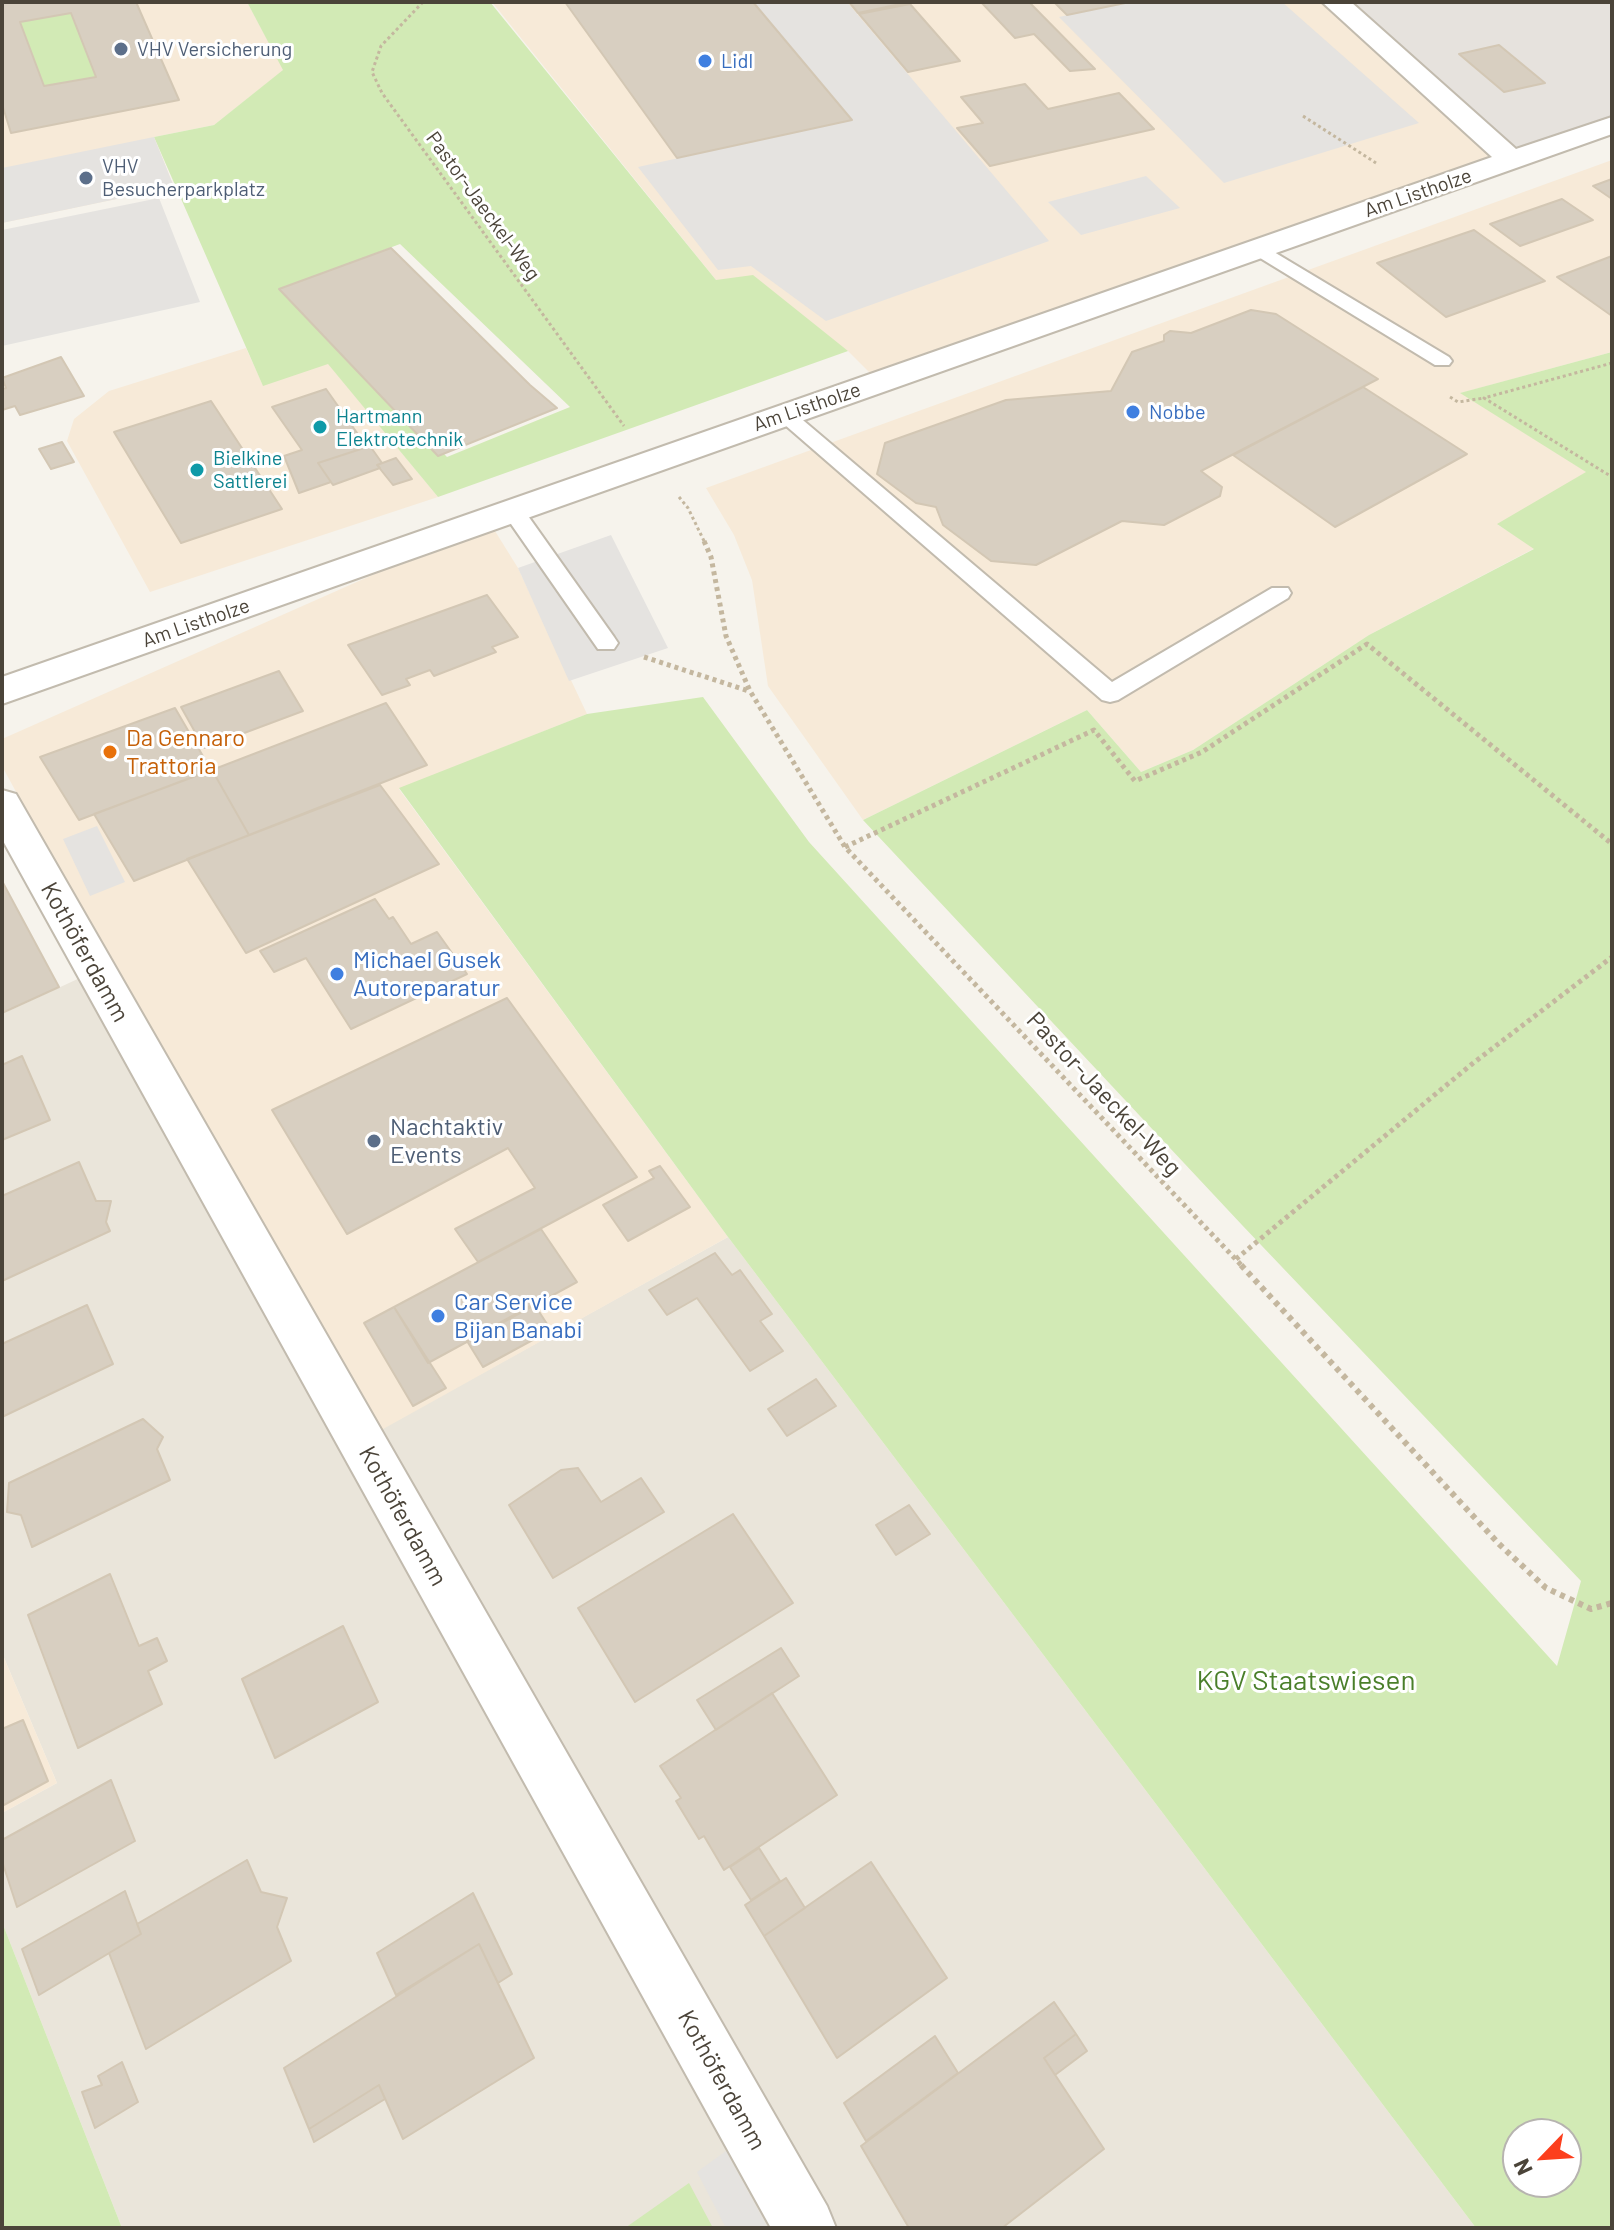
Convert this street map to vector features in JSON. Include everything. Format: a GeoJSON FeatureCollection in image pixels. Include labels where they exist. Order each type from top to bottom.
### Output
{"type":"FeatureCollection","features":[{"type":"Feature","properties":{"kind":"street"},"geometry":{"type":"LineString","coordinates":[[1335,2],[1512,160]]}},
{"type":"Feature","properties":{"kind":"street","name":"Am Listholze"},"geometry":{"type":"LineString","coordinates":[[2,691],[1612,125]]}},
{"type":"Feature","properties":{"kind":"street","name":"Kothöferdamm"},"geometry":{"type":"LineString","coordinates":[[2,804],[805,2228]]}},
{"type":"Feature","properties":{"kind":"lane"},"geometry":{"type":"LineString","coordinates":[[1259,249],[1442,361]]}},
{"type":"Feature","properties":{"kind":"lane"},"geometry":{"type":"LineString","coordinates":[[784,414],[1110,694],[1280,593]]}},
{"type":"Feature","properties":{"kind":"lane"},"geometry":{"type":"LineString","coordinates":[[513,511],[606,643]]}},
{"type":"Feature","properties":{"kind":"path","name":"Pastor-Jaeckel-Weg"},"geometry":{"type":"LineString","coordinates":[[423,2],[381,46],[372,72],[382,93],[625,428]]}},
{"type":"Feature","properties":{"kind":"path"},"geometry":{"type":"LineString","coordinates":[[1303,116],[1423,192]]}},
{"type":"Feature","properties":{"kind":"path"},"geometry":{"type":"LineString","coordinates":[[1612,363],[1484,398],[1612,477]]}},
{"type":"Feature","properties":{"kind":"path","name":"Pastor-Jaeckel-Weg"},"geometry":{"type":"LineString","coordinates":[[688,508],[711,557],[726,636],[750,691],[845,847],[1236,1259],[1499,1544],[1546,1588],[1591,1609],[1612,1603]]}},
{"type":"Feature","properties":{"kind":"path"},"geometry":{"type":"LineString","coordinates":[[606,643],[750,691]]}},
{"type":"Feature","properties":{"kind":"path"},"geometry":{"type":"LineString","coordinates":[[845,847],[1094,730],[1135,781],[1202,752],[1367,644],[1612,844]]}},
{"type":"Feature","properties":{"kind":"path"},"geometry":{"type":"LineString","coordinates":[[1236,1259],[1472,1064],[1612,957]]}},
{"type":"Feature","properties":{"kind":"shaded area"},"geometry":{"type":"Polygon","coordinates":[[[2,2],[247,2],[284,70],[214,125],[154,137],[174,187],[2,223],[2,2]]]}},
{"type":"Feature","properties":{"kind":"shaded area"},"geometry":{"type":"Polygon","coordinates":[[[492,2],[1336,2],[1512,160],[878,381],[848,351],[716,280],[492,2]]]}},
{"type":"Feature","properties":{"kind":"shaded area"},"geometry":{"type":"Polygon","coordinates":[[[753,2],[847,2],[1049,241],[826,321],[751,266],[718,270],[638,167],[851,120],[753,2]]]}},
{"type":"Feature","properties":{"kind":"shaded area"},"geometry":{"type":"Polygon","coordinates":[[[1130,2],[1282,2],[1419,123],[1224,183],[1059,17],[1130,2]]]}},
{"type":"Feature","properties":{"kind":"shaded area"},"geometry":{"type":"Polygon","coordinates":[[[1336,2],[1612,2],[1612,125],[1512,160],[1336,2]]]}},
{"type":"Feature","properties":{"kind":"shaded area","name":"VHV Besucherparkplatz"},"geometry":{"type":"Polygon","coordinates":[[[154,137],[174,187],[2,223],[2,168],[154,137]]]}},
{"type":"Feature","properties":{"kind":"shaded area"},"geometry":{"type":"Polygon","coordinates":[[[1612,160],[1612,352],[1461,393],[1587,472],[1498,525],[1535,548],[1369,635],[1193,750],[1141,772],[1087,710],[863,820],[768,686],[752,580],[734,535],[706,488],[1612,160]]]}},
{"type":"Feature","properties":{"kind":"shaded area"},"geometry":{"type":"Polygon","coordinates":[[[1146,176],[1180,208],[1081,235],[1048,202],[1146,176]]]}},
{"type":"Feature","properties":{"kind":"shaded area"},"geometry":{"type":"Polygon","coordinates":[[[159,198],[200,302],[2,346],[2,230],[159,198]]]}},
{"type":"Feature","properties":{"kind":"shaded area"},"geometry":{"type":"Polygon","coordinates":[[[246,348],[263,385],[328,363],[438,497],[150,592],[67,441],[74,419],[109,391],[246,348]]]}},
{"type":"Feature","properties":{"kind":"shaded area"},"geometry":{"type":"Polygon","coordinates":[[[490,523],[518,568],[587,714],[399,789],[728,1237],[367,1438],[2,766],[2,739],[490,523]]]}},
{"type":"Feature","properties":{"kind":"shaded area"},"geometry":{"type":"Polygon","coordinates":[[[611,535],[668,648],[569,681],[518,568],[611,535]]]}},
{"type":"Feature","properties":{"kind":"shaded area"},"geometry":{"type":"Polygon","coordinates":[[[97,826],[125,882],[90,896],[63,839],[97,826]]]}},
{"type":"Feature","properties":{"kind":"shaded area"},"geometry":{"type":"Polygon","coordinates":[[[95,971],[367,1437],[728,1237],[1476,2228],[122,2228],[2,1922],[2,1813],[57,1783],[2,1653],[2,1014],[95,971]]]}},
{"type":"Feature","properties":{"kind":"shaded area"},"geometry":{"type":"Polygon","coordinates":[[[2,1653],[57,1783],[2,1813],[2,1653]]]}},
{"type":"Feature","properties":{"kind":"shaded area"},"geometry":{"type":"Polygon","coordinates":[[[726,2151],[768,2228],[726,2228],[697,2172],[726,2151]]]}},
{"type":"Feature","properties":{"kind":"green space"},"geometry":{"type":"Polygon","coordinates":[[[247,2],[490,2],[716,280],[753,275],[848,351],[438,497],[328,364],[263,386],[154,137],[214,125],[283,70],[247,2]],[[400,244],[283,288],[447,457],[570,407],[400,244]]]}},
{"type":"Feature","properties":{"kind":"green space"},"geometry":{"type":"Polygon","coordinates":[[[71,13],[96,77],[44,86],[20,22],[71,13]]]}},
{"type":"Feature","properties":{"kind":"green space","name":"KGV Staatswiesen"},"geometry":{"type":"Polygon","coordinates":[[[1612,352],[1612,2228],[1476,2228],[728,1237],[399,788],[587,714],[703,697],[809,842],[1557,1666],[1581,1581],[863,820],[1087,710],[1141,772],[1193,750],[1369,635],[1534,549],[1497,524],[1586,472],[1460,393],[1612,352]]]}},
{"type":"Feature","properties":{"kind":"green space"},"geometry":{"type":"Polygon","coordinates":[[[2,1922],[122,2228],[2,2228],[2,1922]]]}},
{"type":"Feature","properties":{"kind":"green space"},"geometry":{"type":"Polygon","coordinates":[[[689,2183],[713,2228],[625,2228],[689,2183]]]}},
{"type":"Feature","properties":{"kind":"building","name":"VHV Versicherung"},"geometry":{"type":"Polygon","coordinates":[[[2,2],[136,2],[179,100],[11,133],[2,104],[2,2]],[[71,13],[20,22],[44,86],[96,77],[71,13]]]}},
{"type":"Feature","properties":{"kind":"building","name":"Lidl"},"geometry":{"type":"Polygon","coordinates":[[[565,2],[753,2],[852,120],[677,158],[565,2]]]}},
{"type":"Feature","properties":{"kind":"building"},"geometry":{"type":"Polygon","coordinates":[[[849,2],[904,2],[905,3],[858,13],[849,2]]]}},
{"type":"Feature","properties":{"kind":"building"},"geometry":{"type":"Polygon","coordinates":[[[981,2],[1029,2],[1095,69],[1070,71],[1034,34],[1015,38],[981,2]]]}},
{"type":"Feature","properties":{"kind":"building"},"geometry":{"type":"Polygon","coordinates":[[[1054,2],[1130,2],[1067,15],[1054,2]]]}},
{"type":"Feature","properties":{"kind":"building"},"geometry":{"type":"Polygon","coordinates":[[[910,4],[960,61],[908,72],[859,14],[910,4]]]}},
{"type":"Feature","properties":{"kind":"building"},"geometry":{"type":"Polygon","coordinates":[[[1499,45],[1545,83],[1504,92],[1459,54],[1499,45]]]}},
{"type":"Feature","properties":{"kind":"building"},"geometry":{"type":"Polygon","coordinates":[[[1025,84],[1048,109],[1119,93],[1154,129],[990,166],[957,128],[983,123],[961,97],[1025,84]]]}},
{"type":"Feature","properties":{"kind":"building"},"geometry":{"type":"Polygon","coordinates":[[[1612,179],[1612,199],[1593,186],[1612,179]]]}},
{"type":"Feature","properties":{"kind":"building"},"geometry":{"type":"Polygon","coordinates":[[[1562,199],[1593,220],[1520,246],[1490,224],[1562,199]]]}},
{"type":"Feature","properties":{"kind":"building"},"geometry":{"type":"Polygon","coordinates":[[[1474,230],[1545,281],[1446,317],[1377,263],[1474,230]]]}},
{"type":"Feature","properties":{"kind":"building"},"geometry":{"type":"Polygon","coordinates":[[[391,248],[557,408],[438,456],[279,289],[391,248]]]}},
{"type":"Feature","properties":{"kind":"building"},"geometry":{"type":"Polygon","coordinates":[[[1612,256],[1612,316],[1557,277],[1612,256]]]}},
{"type":"Feature","properties":{"kind":"building"},"geometry":{"type":"Polygon","coordinates":[[[1251,310],[1276,314],[1378,379],[1201,471],[1222,487],[1220,496],[1164,525],[1122,521],[1036,565],[991,561],[943,525],[936,507],[916,503],[877,474],[885,443],[1006,400],[1111,391],[1132,352],[1164,341],[1164,335],[1170,331],[1191,333],[1251,310]]]}},
{"type":"Feature","properties":{"kind":"building"},"geometry":{"type":"Polygon","coordinates":[[[61,357],[84,396],[20,415],[15,406],[2,410],[2,389],[6,388],[2,378],[61,357]]]}},
{"type":"Feature","properties":{"kind":"building"},"geometry":{"type":"Polygon","coordinates":[[[1363,387],[1467,454],[1335,527],[1233,455],[1363,387]]]}},
{"type":"Feature","properties":{"kind":"building","name":"Hartmann Elektrotechnik"},"geometry":{"type":"Polygon","coordinates":[[[326,389],[367,447],[318,463],[331,482],[299,493],[284,456],[302,450],[272,407],[326,389]]]}},
{"type":"Feature","properties":{"kind":"building","name":"Bielkine Sattlerei"},"geometry":{"type":"Polygon","coordinates":[[[211,401],[282,509],[181,543],[114,432],[211,401]]]}},
{"type":"Feature","properties":{"kind":"building"},"geometry":{"type":"Polygon","coordinates":[[[62,442],[74,462],[51,469],[39,449],[62,442]]]}},
{"type":"Feature","properties":{"kind":"building"},"geometry":{"type":"Polygon","coordinates":[[[370,446],[382,463],[377,465],[380,468],[333,485],[318,463],[370,446]]]}},
{"type":"Feature","properties":{"kind":"building"},"geometry":{"type":"Polygon","coordinates":[[[396,458],[412,479],[393,485],[377,465],[396,458]]]}},
{"type":"Feature","properties":{"kind":"building"},"geometry":{"type":"Polygon","coordinates":[[[487,595],[518,637],[492,647],[496,652],[434,676],[430,670],[406,679],[410,685],[382,695],[348,645],[487,595]]]}},
{"type":"Feature","properties":{"kind":"building"},"geometry":{"type":"Polygon","coordinates":[[[279,671],[303,711],[204,748],[181,707],[279,671]]]}},
{"type":"Feature","properties":{"kind":"building"},"geometry":{"type":"Polygon","coordinates":[[[386,703],[427,765],[249,835],[212,770],[386,703]]]}},
{"type":"Feature","properties":{"kind":"building"},"geometry":{"type":"Polygon","coordinates":[[[175,708],[211,770],[79,820],[40,757],[175,708]]]}},
{"type":"Feature","properties":{"kind":"building"},"geometry":{"type":"Polygon","coordinates":[[[212,770],[249,835],[134,881],[94,814],[212,770]]]}},
{"type":"Feature","properties":{"kind":"building"},"geometry":{"type":"Polygon","coordinates":[[[380,785],[439,864],[246,953],[187,859],[380,785]]]}},
{"type":"Feature","properties":{"kind":"building"},"geometry":{"type":"Polygon","coordinates":[[[2,881],[59,987],[2,1013],[2,881]]]}},
{"type":"Feature","properties":{"kind":"building"},"geometry":{"type":"Polygon","coordinates":[[[375,899],[389,919],[393,917],[411,944],[437,932],[467,974],[351,1029],[306,958],[274,972],[260,951],[375,899]]]}},
{"type":"Feature","properties":{"kind":"building"},"geometry":{"type":"Polygon","coordinates":[[[507,998],[637,1177],[478,1262],[455,1229],[535,1188],[508,1148],[347,1234],[272,1110],[507,998]]]}},
{"type":"Feature","properties":{"kind":"building"},"geometry":{"type":"Polygon","coordinates":[[[22,1056],[50,1120],[2,1140],[2,1065],[22,1056]]]}},
{"type":"Feature","properties":{"kind":"building"},"geometry":{"type":"Polygon","coordinates":[[[79,1162],[96,1201],[111,1201],[106,1222],[110,1231],[2,1281],[2,1196],[79,1162]]]}},
{"type":"Feature","properties":{"kind":"building"},"geometry":{"type":"Polygon","coordinates":[[[660,1166],[690,1207],[628,1241],[603,1205],[654,1178],[649,1171],[660,1166]]]}},
{"type":"Feature","properties":{"kind":"building"},"geometry":{"type":"Polygon","coordinates":[[[541,1229],[577,1282],[428,1363],[394,1307],[541,1229]]]}},
{"type":"Feature","properties":{"kind":"building"},"geometry":{"type":"Polygon","coordinates":[[[715,1253],[732,1275],[740,1270],[772,1314],[760,1321],[783,1351],[750,1371],[697,1298],[667,1315],[649,1290],[715,1253]]]}},
{"type":"Feature","properties":{"kind":"building"},"geometry":{"type":"Polygon","coordinates":[[[534,1304],[551,1330],[483,1367],[467,1341],[534,1304]]]}},
{"type":"Feature","properties":{"kind":"building"},"geometry":{"type":"Polygon","coordinates":[[[87,1305],[113,1364],[2,1417],[2,1344],[87,1305]]]}},
{"type":"Feature","properties":{"kind":"building"},"geometry":{"type":"Polygon","coordinates":[[[394,1307],[446,1388],[413,1406],[364,1323],[394,1307]]]}},
{"type":"Feature","properties":{"kind":"building"},"geometry":{"type":"Polygon","coordinates":[[[816,1379],[836,1406],[787,1436],[768,1409],[816,1379]]]}},
{"type":"Feature","properties":{"kind":"building"},"geometry":{"type":"Polygon","coordinates":[[[143,1419],[163,1437],[157,1449],[170,1480],[32,1547],[21,1515],[7,1512],[9,1483],[143,1419]]]}},
{"type":"Feature","properties":{"kind":"building"},"geometry":{"type":"Polygon","coordinates":[[[578,1468],[601,1502],[641,1478],[664,1512],[553,1578],[509,1505],[561,1470],[578,1468]]]}},
{"type":"Feature","properties":{"kind":"building"},"geometry":{"type":"Polygon","coordinates":[[[909,1505],[930,1534],[896,1555],[876,1525],[909,1505]]]}},
{"type":"Feature","properties":{"kind":"building"},"geometry":{"type":"Polygon","coordinates":[[[733,1514],[793,1603],[635,1702],[578,1608],[733,1514]]]}},
{"type":"Feature","properties":{"kind":"building"},"geometry":{"type":"Polygon","coordinates":[[[110,1574],[139,1646],[157,1638],[167,1661],[148,1671],[162,1704],[78,1748],[28,1615],[110,1574]]]}},
{"type":"Feature","properties":{"kind":"building"},"geometry":{"type":"Polygon","coordinates":[[[343,1626],[378,1702],[275,1758],[242,1679],[343,1626]]]}},
{"type":"Feature","properties":{"kind":"building"},"geometry":{"type":"Polygon","coordinates":[[[781,1648],[799,1676],[716,1730],[697,1700],[781,1648]]]}},
{"type":"Feature","properties":{"kind":"building"},"geometry":{"type":"Polygon","coordinates":[[[772,1693],[837,1795],[724,1870],[704,1836],[699,1839],[676,1801],[681,1798],[660,1766],[772,1693]]]}},
{"type":"Feature","properties":{"kind":"building"},"geometry":{"type":"Polygon","coordinates":[[[23,1720],[48,1781],[2,1806],[2,1729],[23,1720]]]}},
{"type":"Feature","properties":{"kind":"building"},"geometry":{"type":"Polygon","coordinates":[[[111,1780],[135,1841],[17,1907],[2,1861],[2,1840],[111,1780]]]}},
{"type":"Feature","properties":{"kind":"building"},"geometry":{"type":"Polygon","coordinates":[[[759,1848],[780,1881],[751,1900],[730,1867],[759,1848]]]}},
{"type":"Feature","properties":{"kind":"building"},"geometry":{"type":"Polygon","coordinates":[[[247,1860],[261,1892],[287,1898],[277,1927],[291,1961],[146,2049],[109,1953],[141,1934],[137,1924],[247,1860]]]}},
{"type":"Feature","properties":{"kind":"building"},"geometry":{"type":"Polygon","coordinates":[[[871,1862],[947,1978],[837,2058],[764,1936],[871,1862]]]}},
{"type":"Feature","properties":{"kind":"building"},"geometry":{"type":"Polygon","coordinates":[[[786,1878],[805,1908],[764,1936],[745,1905],[786,1878]]]}},
{"type":"Feature","properties":{"kind":"building"},"geometry":{"type":"Polygon","coordinates":[[[125,1891],[141,1934],[39,1995],[22,1949],[125,1891]]]}},
{"type":"Feature","properties":{"kind":"building"},"geometry":{"type":"Polygon","coordinates":[[[473,1893],[512,1974],[498,1983],[479,1944],[396,1995],[377,1953],[473,1893]]]}},
{"type":"Feature","properties":{"kind":"building"},"geometry":{"type":"Polygon","coordinates":[[[479,1944],[534,2058],[403,2139],[379,2085],[309,2129],[284,2068],[479,1944]]]}},
{"type":"Feature","properties":{"kind":"building"},"geometry":{"type":"Polygon","coordinates":[[[1054,2002],[1076,2034],[1044,2058],[1104,2149],[1002,2228],[909,2228],[861,2146],[1054,2002]]]}},
{"type":"Feature","properties":{"kind":"building"},"geometry":{"type":"Polygon","coordinates":[[[1076,2034],[1087,2051],[1055,2075],[1044,2058],[1076,2034]]]}},
{"type":"Feature","properties":{"kind":"building"},"geometry":{"type":"Polygon","coordinates":[[[935,2036],[958,2073],[866,2141],[844,2103],[935,2036]]]}},
{"type":"Feature","properties":{"kind":"building"},"geometry":{"type":"Polygon","coordinates":[[[122,2062],[138,2102],[95,2128],[82,2092],[102,2085],[98,2076],[122,2062]]]}},
{"type":"Feature","properties":{"kind":"building"},"geometry":{"type":"Polygon","coordinates":[[[379,2085],[385,2099],[314,2142],[309,2129],[379,2085]]]}},
{"type":"Feature","properties":{"kind":"place","name":"VHV Versicherung"},"geometry":{"type":"Point","coordinates":[121,49]}},
{"type":"Feature","properties":{"kind":"place","name":"Lidl"},"geometry":{"type":"Point","coordinates":[705,61]}},
{"type":"Feature","properties":{"kind":"place","name":"VHV Besucherparkplatz"},"geometry":{"type":"Point","coordinates":[86,178]}},
{"type":"Feature","properties":{"kind":"place","name":"Nobbe"},"geometry":{"type":"Point","coordinates":[1133,412]}},
{"type":"Feature","properties":{"kind":"place","name":"Hartmann Elektrotechnik"},"geometry":{"type":"Point","coordinates":[320,427]}},
{"type":"Feature","properties":{"kind":"place","name":"Bielkine Sattlerei"},"geometry":{"type":"Point","coordinates":[197,470]}},
{"type":"Feature","properties":{"kind":"place","name":"Da Gennaro Trattoria"},"geometry":{"type":"Point","coordinates":[110,752]}},
{"type":"Feature","properties":{"kind":"place","name":"Michael Gusek Autoreparatur"},"geometry":{"type":"Point","coordinates":[337,974]}},
{"type":"Feature","properties":{"kind":"place","name":"Nachtaktiv Events"},"geometry":{"type":"Point","coordinates":[374,1141]}},
{"type":"Feature","properties":{"kind":"place","name":"Car Service Bijan Banabi"},"geometry":{"type":"Point","coordinates":[438,1316]}}]}
